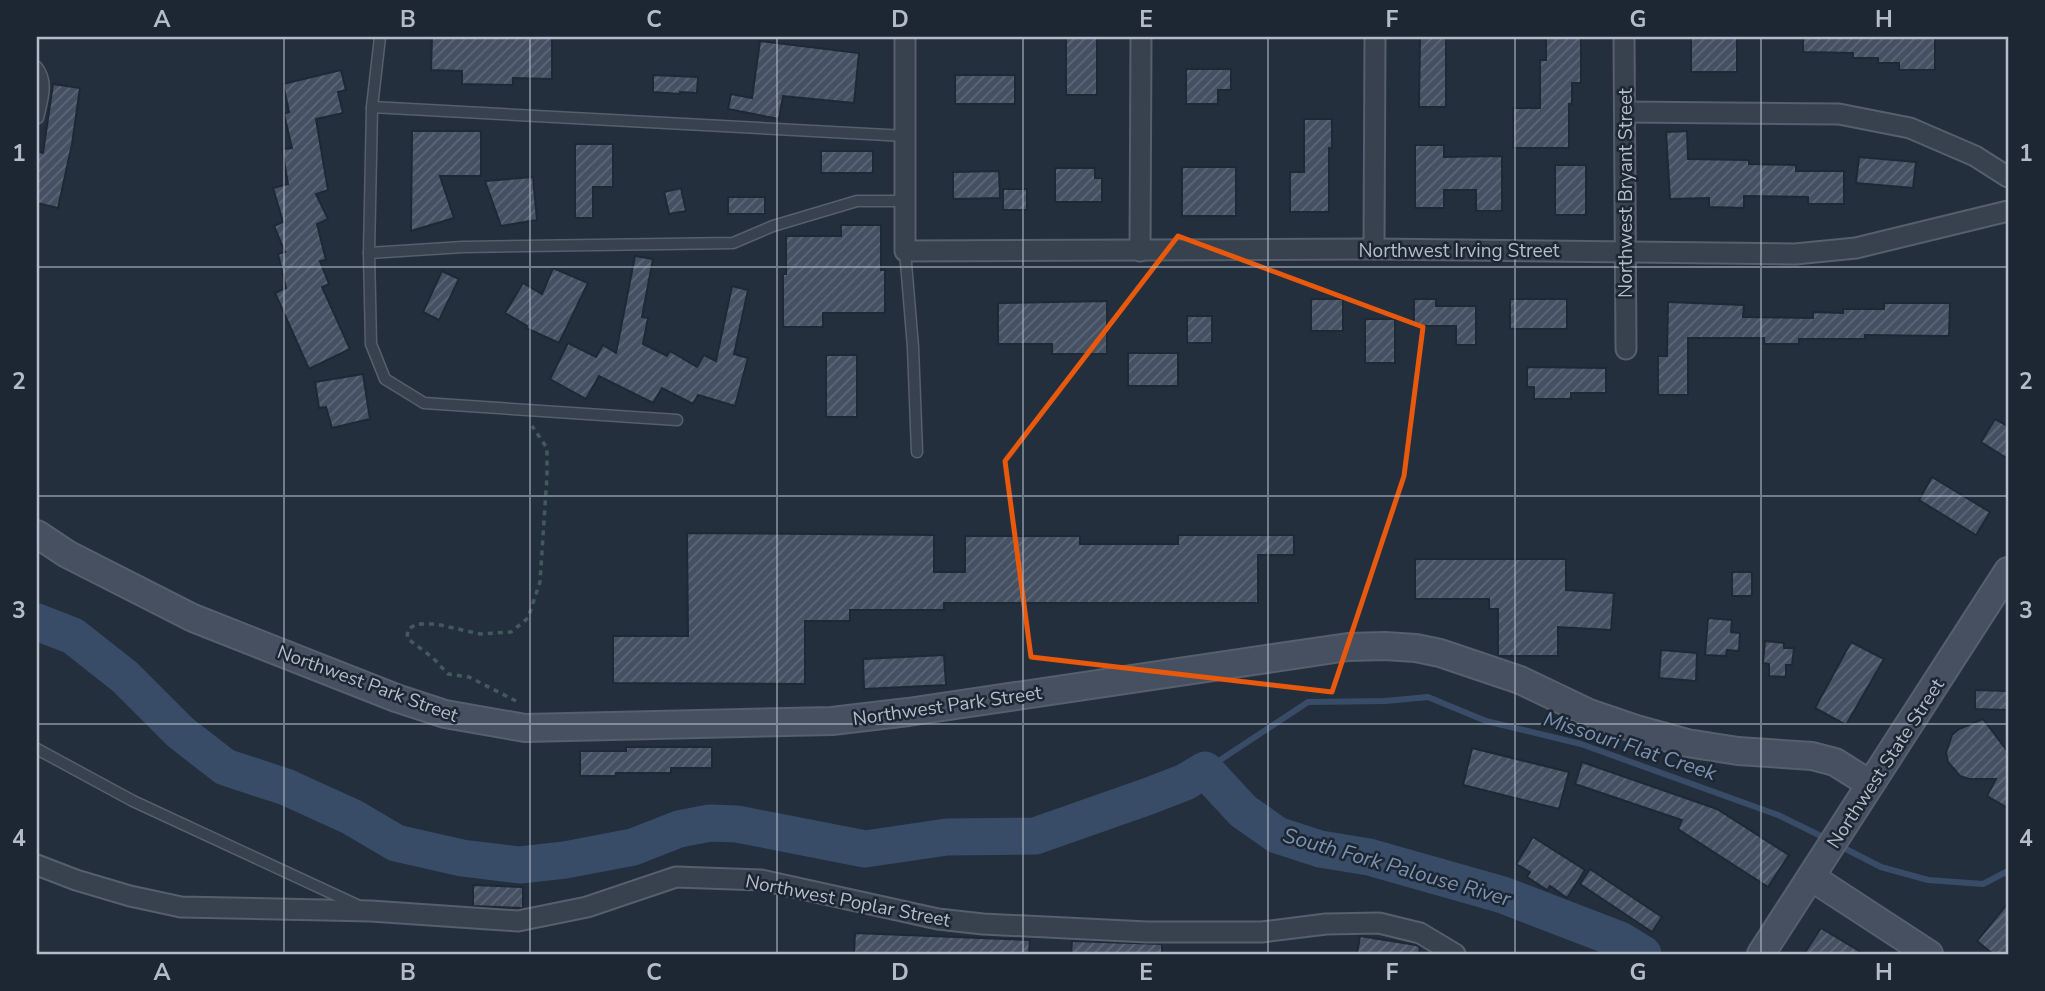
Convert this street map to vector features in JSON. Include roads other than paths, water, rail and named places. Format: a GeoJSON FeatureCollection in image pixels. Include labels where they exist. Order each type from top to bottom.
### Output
{"type":"FeatureCollection","features":[{"type":"Feature","properties":{"kind":"street"},"geometry":{"type":"LineString","coordinates":[[905,37],[905,251]]}},
{"type":"Feature","properties":{"kind":"street"},"geometry":{"type":"LineString","coordinates":[[1140,251],[1141,37]]}},
{"type":"Feature","properties":{"kind":"street"},"geometry":{"type":"LineString","coordinates":[[1374,250],[1375,37]]}},
{"type":"Feature","properties":{"kind":"street","name":"Northwest Bryant Street"},"geometry":{"type":"LineString","coordinates":[[1625,37],[1626,349]]}},
{"type":"Feature","properties":{"kind":"street"},"geometry":{"type":"LineString","coordinates":[[1625,112],[1839,114],[1910,128],[1975,156],[2008,177]]}},
{"type":"Feature","properties":{"kind":"street","name":"Northwest Irving Street"},"geometry":{"type":"LineString","coordinates":[[905,251],[1374,250],[1795,254],[1856,248],[2008,211]]}},
{"type":"Feature","properties":{"kind":"street","name":"Northwest Park Street"},"geometry":{"type":"LineString","coordinates":[[37,534],[67,554],[218,628],[396,698],[445,714],[525,728],[832,721],[1327,650],[1385,646],[1440,653],[1520,680],[1588,713],[1687,743],[1738,751],[1812,756],[1835,762],[1870,784]]}},
{"type":"Feature","properties":{"kind":"street","name":"Northwest State Street"},"geometry":{"type":"LineString","coordinates":[[1761,954],[2008,571]]}},
{"type":"Feature","properties":{"kind":"street","name":"Northwest Poplar Street"},"geometry":{"type":"LineString","coordinates":[[37,865],[130,896],[181,907],[371,911],[518,921],[587,907],[676,877],[761,880],[937,919],[983,924],[1147,932],[1262,932],[1326,924],[1379,923],[1420,933],[1455,954]]}},
{"type":"Feature","properties":{"kind":"street"},"geometry":{"type":"LineString","coordinates":[[1817,869],[1929,954]]}},
{"type":"Feature","properties":{"kind":"lane"},"geometry":{"type":"LineString","coordinates":[[380,37],[372,107],[369,253],[371,344],[385,379],[424,403],[677,420]]}},
{"type":"Feature","properties":{"kind":"lane"},"geometry":{"type":"LineString","coordinates":[[37,67],[43,75],[44,88],[38,118]]}},
{"type":"Feature","properties":{"kind":"lane"},"geometry":{"type":"LineString","coordinates":[[372,107],[906,136]]}},
{"type":"Feature","properties":{"kind":"lane"},"geometry":{"type":"LineString","coordinates":[[369,253],[463,247],[733,243],[774,226],[857,201],[905,201]]}},
{"type":"Feature","properties":{"kind":"lane"},"geometry":{"type":"LineString","coordinates":[[905,251],[913,347],[917,452]]}},
{"type":"Feature","properties":{"kind":"lane"},"geometry":{"type":"LineString","coordinates":[[37,749],[133,801],[371,911]]}},
{"type":"Feature","properties":{"kind":"waterway","name":"South Fork Palouse River"},"geometry":{"type":"LineString","coordinates":[[37,622],[73,636],[125,677],[180,732],[225,767],[286,787],[352,817],[396,843],[462,858],[520,865],[565,860],[633,847],[679,829],[710,823],[737,824],[865,849],[947,837],[1035,836],[1149,796],[1185,782],[1205,770],[1243,811],[1277,835],[1320,849],[1369,857],[1503,895],[1620,940],[1643,954]]}},
{"type":"Feature","properties":{"kind":"waterway","name":"Missouri Flat Creek"},"geometry":{"type":"LineString","coordinates":[[1205,770],[1308,702],[1385,701],[1428,697],[1486,721],[1581,744],[1778,815],[1829,840]]}},
{"type":"Feature","properties":{"kind":"waterway","name":"Missouri Flat Creek"},"geometry":{"type":"LineString","coordinates":[[1838,845],[1881,867],[1928,880],[1983,884],[2008,871]]}}]}
